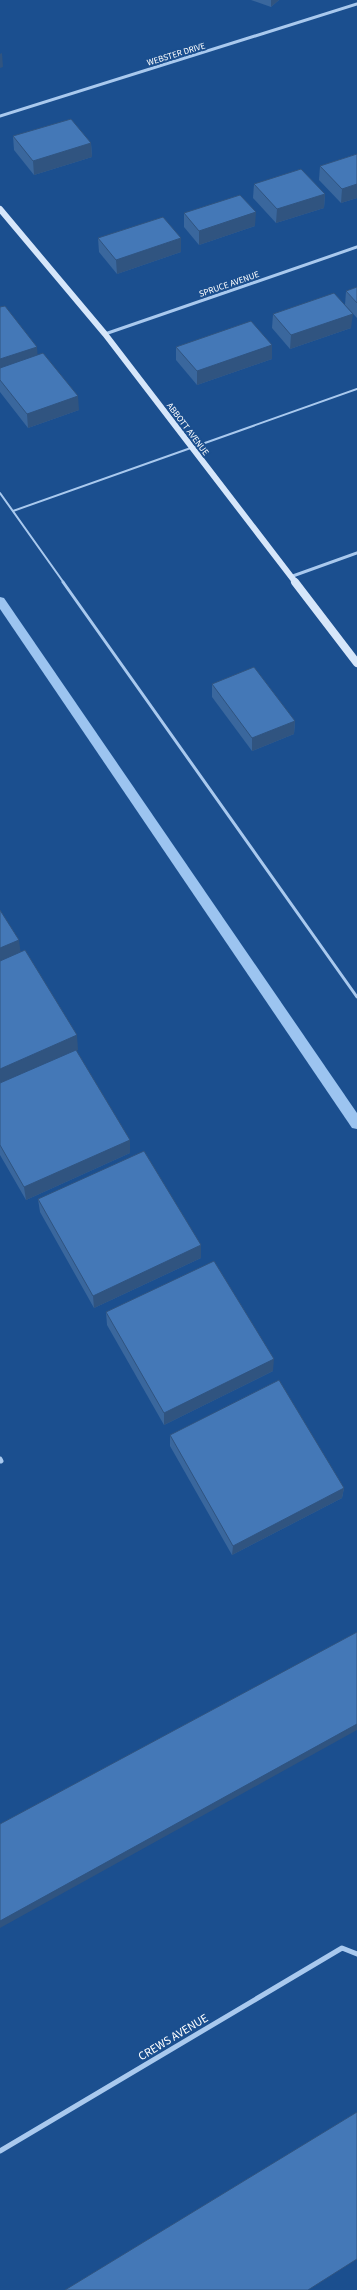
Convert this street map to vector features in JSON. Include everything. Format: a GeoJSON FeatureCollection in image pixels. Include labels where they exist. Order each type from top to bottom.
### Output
{"type":"FeatureCollection","features":[{"type":"Feature","properties":{"kind":"street","name":"WEBSTER DRIVE"},"geometry":{"type":"LineString","coordinates":[[0,116],[357,4]]}},
{"type":"Feature","properties":{"kind":"street","name":"ABBOTT AVENUE"},"geometry":{"type":"LineString","coordinates":[[0,209],[105,334],[357,663]]}},
{"type":"Feature","properties":{"kind":"street","name":"SPRUCE AVENUE"},"geometry":{"type":"LineString","coordinates":[[105,334],[357,247]]}},
{"type":"Feature","properties":{"kind":"street"},"geometry":{"type":"LineString","coordinates":[[290,577],[357,553]]}},
{"type":"Feature","properties":{"kind":"street","name":"CREWS AVENUE"},"geometry":{"type":"LineString","coordinates":[[0,2151],[342,1948],[357,1954]]}},
{"type":"Feature","properties":{"kind":"lane"},"geometry":{"type":"LineString","coordinates":[[13,511],[357,389]]}},
{"type":"Feature","properties":{"kind":"lane"},"geometry":{"type":"LineString","coordinates":[[0,493],[357,997]]}},
{"type":"Feature","properties":{"kind":"building"},"geometry":{"type":"Polygon","coordinates":[[[71,119],[91,143],[33,161],[13,136],[71,119]]]}},
{"type":"Feature","properties":{"kind":"building"},"geometry":{"type":"Polygon","coordinates":[[[357,154],[357,184],[342,189],[320,166],[357,154]]]}},
{"type":"Feature","properties":{"kind":"building"},"geometry":{"type":"Polygon","coordinates":[[[301,169],[325,194],[277,209],[254,184],[301,169]]]}},
{"type":"Feature","properties":{"kind":"building"},"geometry":{"type":"Polygon","coordinates":[[[240,195],[256,212],[199,231],[184,213],[240,195]]]}},
{"type":"Feature","properties":{"kind":"building"},"geometry":{"type":"Polygon","coordinates":[[[163,217],[181,238],[116,260],[98,238],[163,217]]]}},
{"type":"Feature","properties":{"kind":"building"},"geometry":{"type":"Polygon","coordinates":[[[357,287],[357,303],[346,291],[357,287]]]}},
{"type":"Feature","properties":{"kind":"building"},"geometry":{"type":"Polygon","coordinates":[[[334,293],[353,314],[291,335],[273,314],[334,293]]]}},
{"type":"Feature","properties":{"kind":"building"},"geometry":{"type":"Polygon","coordinates":[[[5,306],[37,347],[0,359],[0,307],[5,306]]]}},
{"type":"Feature","properties":{"kind":"building"},"geometry":{"type":"Polygon","coordinates":[[[251,321],[272,345],[197,371],[176,347],[251,321]]]}},
{"type":"Feature","properties":{"kind":"building"},"geometry":{"type":"Polygon","coordinates":[[[43,353],[78,396],[27,414],[0,380],[0,368],[43,353]]]}},
{"type":"Feature","properties":{"kind":"building"},"geometry":{"type":"Polygon","coordinates":[[[254,667],[295,721],[252,738],[212,684],[254,667]]]}},
{"type":"Feature","properties":{"kind":"building"},"geometry":{"type":"Polygon","coordinates":[[[0,910],[19,940],[0,948],[0,910]]]}},
{"type":"Feature","properties":{"kind":"building"},"geometry":{"type":"Polygon","coordinates":[[[25,950],[77,1035],[0,1069],[0,961],[25,950]]]}},
{"type":"Feature","properties":{"kind":"building"},"geometry":{"type":"Polygon","coordinates":[[[76,1050],[130,1140],[24,1187],[0,1145],[0,1083],[76,1050]]]}},
{"type":"Feature","properties":{"kind":"building"},"geometry":{"type":"Polygon","coordinates":[[[144,1151],[201,1245],[93,1296],[38,1199],[144,1151]]]}},
{"type":"Feature","properties":{"kind":"building"},"geometry":{"type":"Polygon","coordinates":[[[214,1261],[274,1359],[164,1413],[106,1312],[214,1261]]]}},
{"type":"Feature","properties":{"kind":"building"},"geometry":{"type":"Polygon","coordinates":[[[279,1380],[344,1488],[233,1546],[170,1435],[279,1380]]]}},
{"type":"Feature","properties":{"kind":"building"},"geometry":{"type":"Polygon","coordinates":[[[357,1632],[357,1724],[0,1921],[0,1824],[357,1632]]]}},
{"type":"Feature","properties":{"kind":"building"},"geometry":{"type":"Polygon","coordinates":[[[357,2112],[357,2259],[308,2290],[65,2290],[357,2112]]]}},
{"type":"Feature","properties":{"kind":"waterway"},"geometry":{"type":"LineString","coordinates":[[0,601],[357,1124]]}}]}
